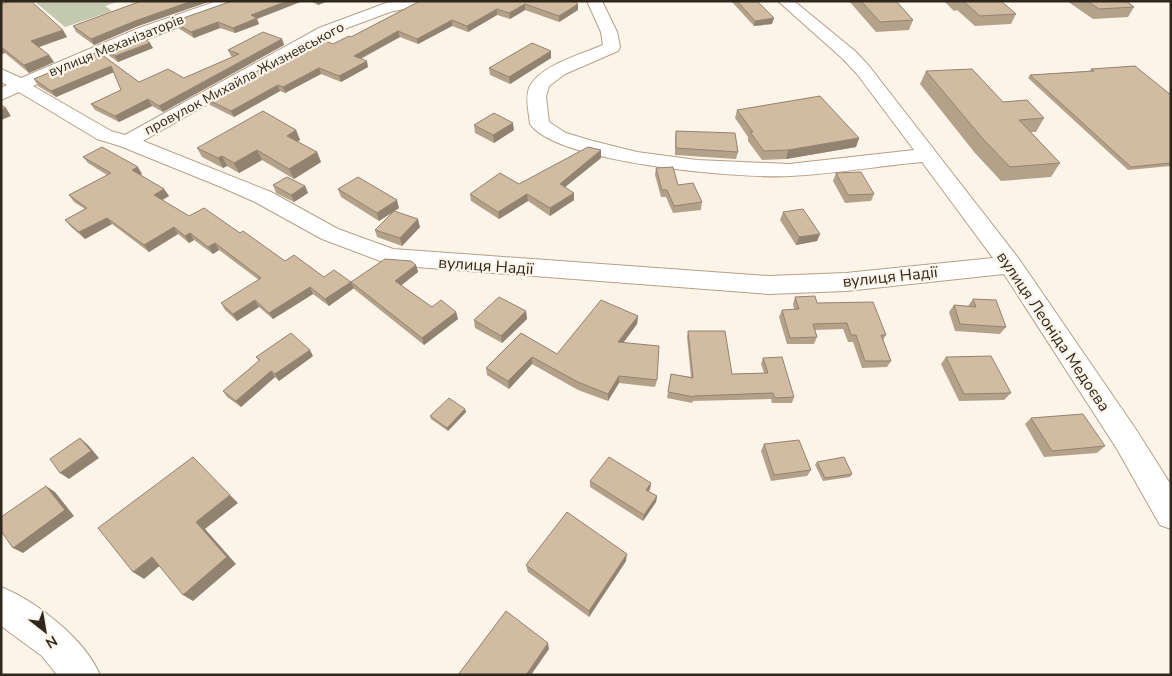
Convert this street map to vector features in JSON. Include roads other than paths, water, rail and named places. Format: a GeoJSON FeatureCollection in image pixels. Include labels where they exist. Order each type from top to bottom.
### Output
{"type":"FeatureCollection","features":[{"type":"Feature","properties":{"kind":"street","name":"вулиця Механізаторів"},"geometry":{"type":"LineString","coordinates":[[1,95],[22,84],[145,31],[232,1]]}},
{"type":"Feature","properties":{"kind":"street","name":"провулок Михайла Жизневського"},"geometry":{"type":"LineString","coordinates":[[127,142],[325,32],[386,8],[421,1]]}},
{"type":"Feature","properties":{"kind":"street"},"geometry":{"type":"LineString","coordinates":[[594,1],[609,32],[612,47],[560,70],[544,79],[538,88],[540,124],[559,137],[637,158],[697,166],[789,170],[927,155]]}},
{"type":"Feature","properties":{"kind":"street","name":"вулиця Леоніда Медоєва"},"geometry":{"type":"LineString","coordinates":[[785,1],[863,70],[1011,265],[1126,440],[1171,514]]}},
{"type":"Feature","properties":{"kind":"street","name":"вулиця Надії"},"geometry":{"type":"LineString","coordinates":[[1,74],[22,84],[104,135],[127,142],[263,197],[330,234],[391,257],[768,285],[846,282],[1011,265]]}},
{"type":"Feature","properties":{"kind":"street"},"geometry":{"type":"LineString","coordinates":[[1,604],[54,643],[81,675]]}}]}
